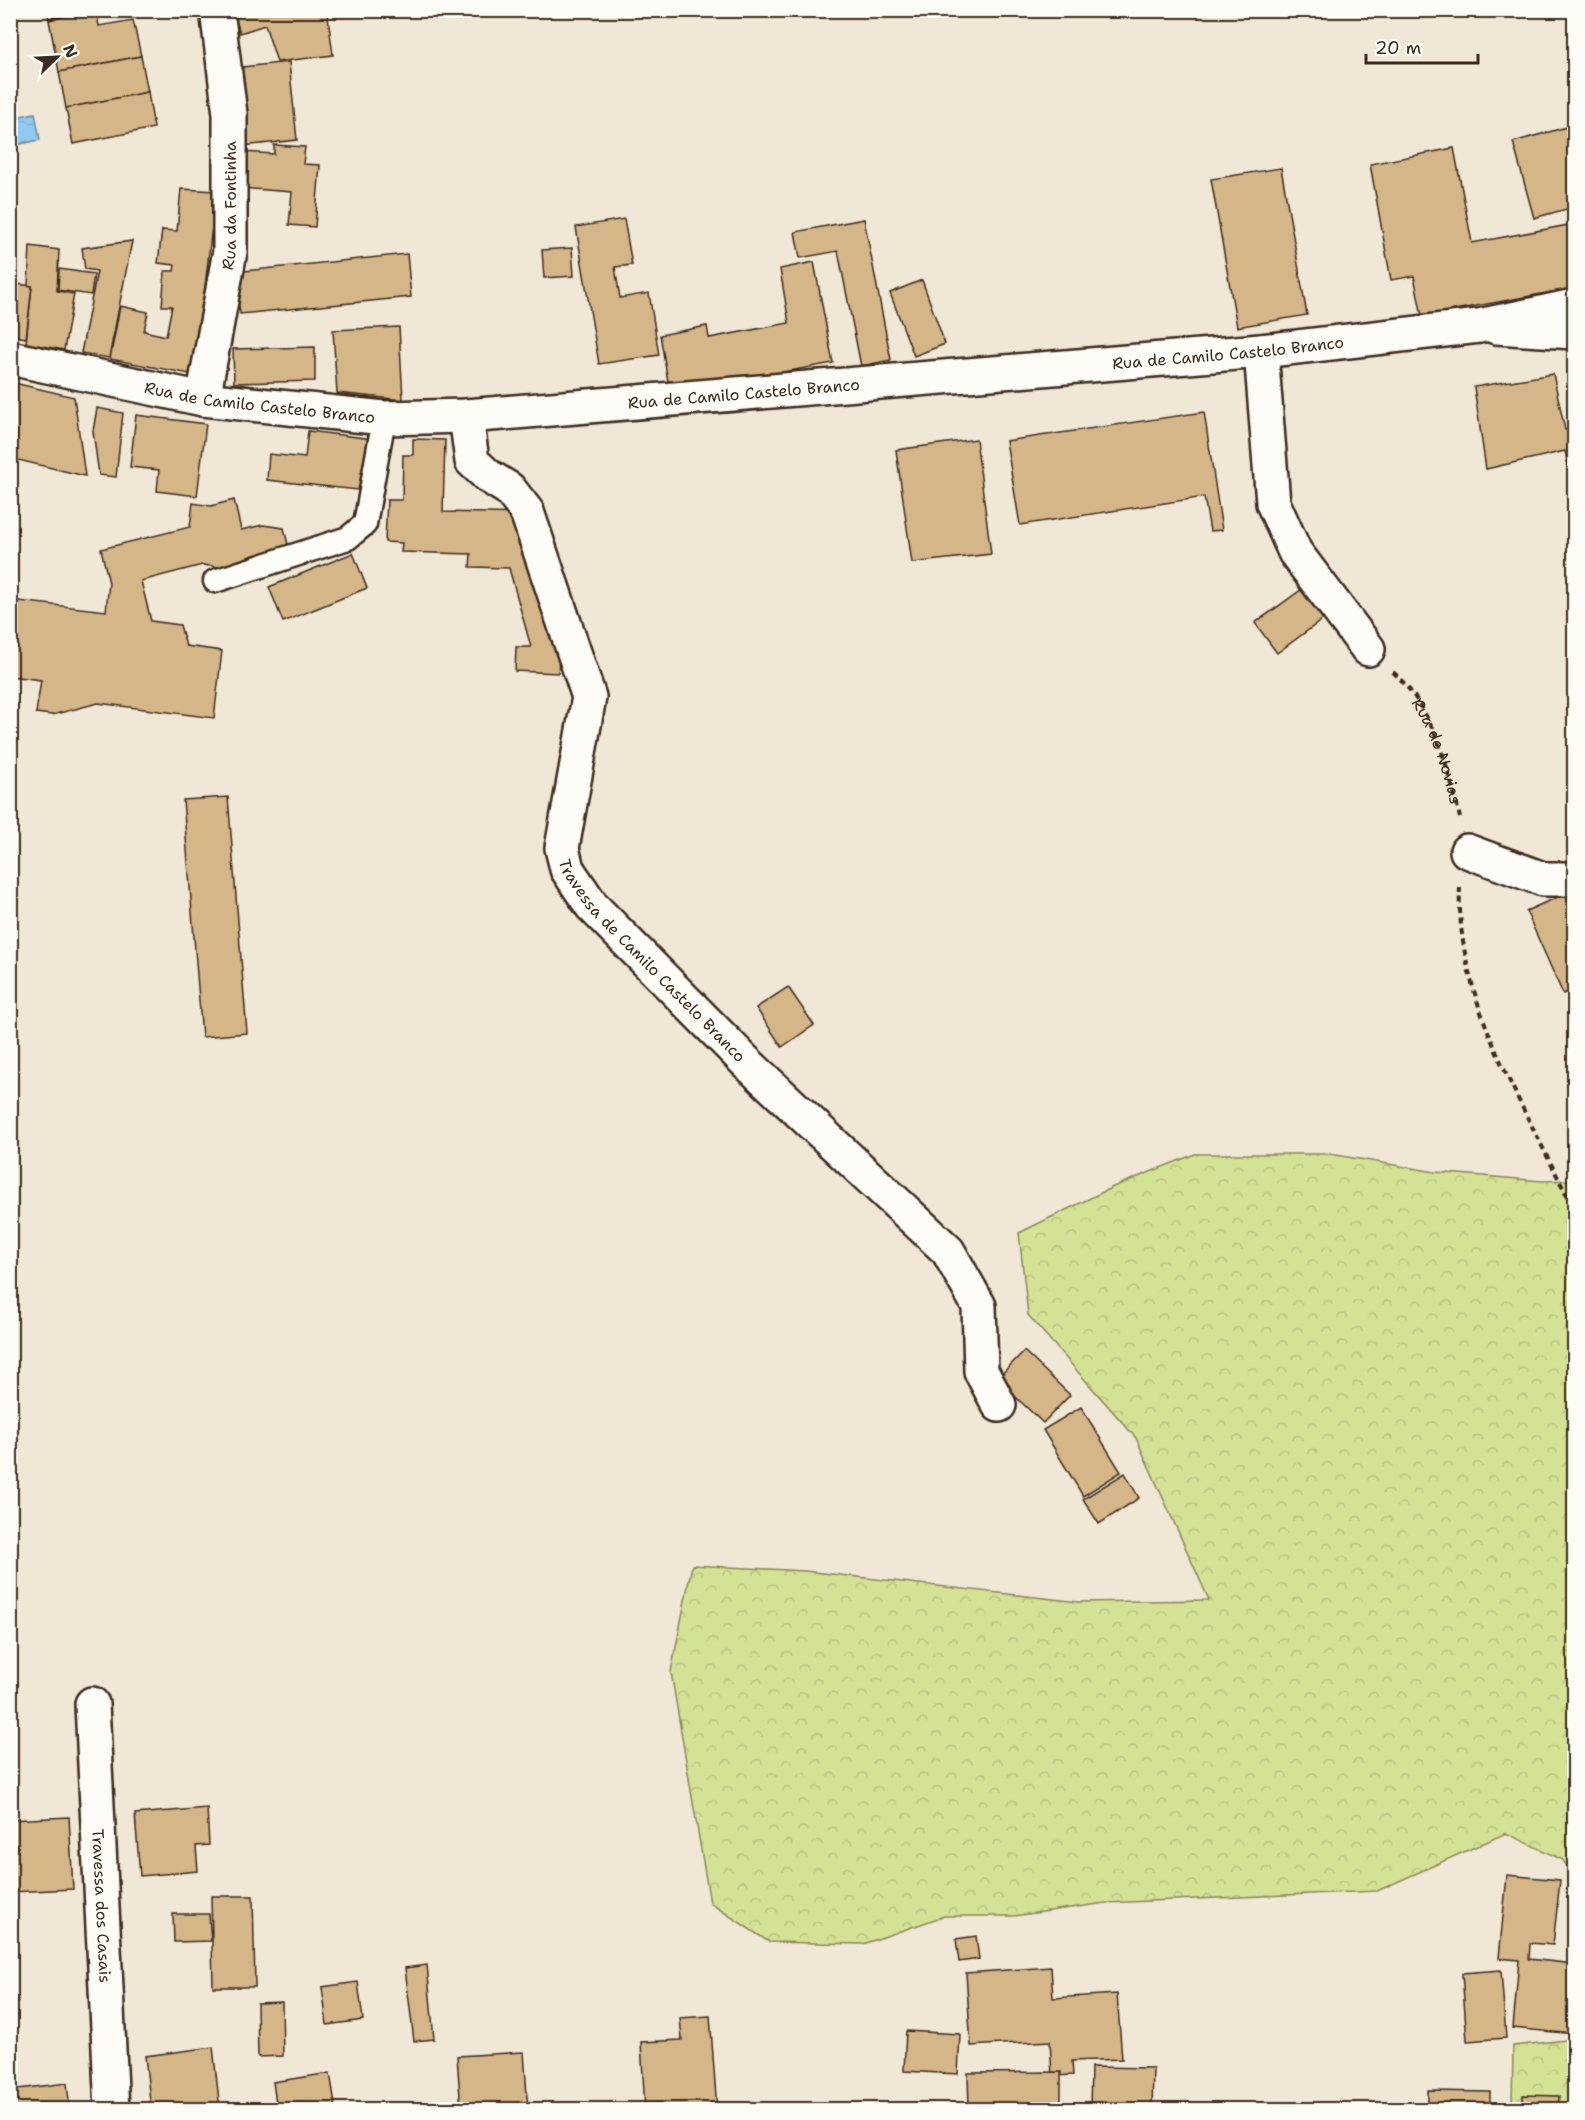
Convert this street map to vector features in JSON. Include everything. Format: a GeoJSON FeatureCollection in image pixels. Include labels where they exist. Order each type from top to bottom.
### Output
{"type":"FeatureCollection","features":[{"type":"Feature","properties":{"kind":"street","name":"Rua da Fontinha"},"geometry":{"type":"LineString","coordinates":[[203,399],[230,251],[230,114],[217,10]]}},
{"type":"Feature","properties":{"kind":"street"},"geometry":{"type":"LineString","coordinates":[[1479,326],[1575,306]]}},
{"type":"Feature","properties":{"kind":"street","name":"Rua de Camilo Castelo Branco"},"geometry":{"type":"LineString","coordinates":[[10,358],[203,399],[384,418],[466,416],[1261,351],[1479,326]]}},
{"type":"Feature","properties":{"kind":"street"},"geometry":{"type":"LineString","coordinates":[[1479,326],[1575,332]]}},
{"type":"Feature","properties":{"kind":"street"},"geometry":{"type":"LineString","coordinates":[[1261,351],[1273,503],[1295,552],[1368,649]]}},
{"type":"Feature","properties":{"kind":"street","name":"Travessa de Camilo Castelo Branco"},"geometry":{"type":"LineString","coordinates":[[466,416],[472,461],[488,476],[509,489],[527,512],[589,697],[561,848],[567,869],[592,906],[746,1062],[948,1251],[979,1306],[981,1371],[999,1405]]}},
{"type":"Feature","properties":{"kind":"street"},"geometry":{"type":"LineString","coordinates":[[1467,851],[1544,879],[1575,879]]}},
{"type":"Feature","properties":{"kind":"street","name":"Travessa dos Casais"},"geometry":{"type":"LineString","coordinates":[[92,1704],[112,2109]]}},
{"type":"Feature","properties":{"kind":"lane"},"geometry":{"type":"LineString","coordinates":[[215,581],[348,538],[365,524],[384,418]]}},
{"type":"Feature","properties":{"kind":"path","name":"Rua de Novias"},"geometry":{"type":"LineString","coordinates":[[1368,649],[1407,686],[1430,722],[1450,775],[1467,851],[1460,884],[1459,915],[1469,979],[1505,1066],[1575,1211]]}},
{"type":"Feature","properties":{"kind":"green space"},"geometry":{"type":"Polygon","coordinates":[[[1195,1154],[1330,1154],[1435,1172],[1542,1181],[1574,1180],[1574,1880],[1563,1860],[1506,1833],[1377,1891],[1106,1903],[1014,1916],[944,1916],[863,1944],[769,1942],[710,1903],[671,1672],[692,1565],[805,1571],[1079,1602],[1209,1600],[1136,1438],[1028,1315],[1019,1233],[1113,1187],[1195,1154]]]}},
{"type":"Feature","properties":{"kind":"green space"},"geometry":{"type":"Polygon","coordinates":[[[1574,2039],[1574,2109],[1512,2110],[1513,2046],[1574,2039]]]}},
{"type":"Feature","properties":{"kind":"water"},"geometry":{"type":"Polygon","coordinates":[[[35,113],[40,140],[11,146],[11,118],[35,113]]]}},
{"type":"Feature","properties":{"kind":"building"},"geometry":{"type":"Polygon","coordinates":[[[47,10],[92,10],[49,19],[47,10]]]}},
{"type":"Feature","properties":{"kind":"building"},"geometry":{"type":"Polygon","coordinates":[[[96,10],[99,26],[133,20],[141,56],[59,72],[49,20],[96,10]]]}},
{"type":"Feature","properties":{"kind":"building"},"geometry":{"type":"Polygon","coordinates":[[[233,10],[327,10],[333,55],[277,62],[265,25],[240,33],[233,10]]]}},
{"type":"Feature","properties":{"kind":"building"},"geometry":{"type":"Polygon","coordinates":[[[141,56],[148,92],[66,108],[59,72],[141,56]]]}},
{"type":"Feature","properties":{"kind":"building"},"geometry":{"type":"Polygon","coordinates":[[[289,62],[297,140],[243,146],[233,68],[289,62]]]}},
{"type":"Feature","properties":{"kind":"building"},"geometry":{"type":"Polygon","coordinates":[[[148,92],[154,128],[73,144],[66,108],[148,92]]]}},
{"type":"Feature","properties":{"kind":"building"},"geometry":{"type":"Polygon","coordinates":[[[1574,125],[1574,207],[1534,218],[1513,142],[1574,125]]]}},
{"type":"Feature","properties":{"kind":"building"},"geometry":{"type":"Polygon","coordinates":[[[274,145],[305,147],[303,164],[320,165],[315,227],[289,225],[292,192],[240,188],[242,152],[274,154],[274,145]]]}},
{"type":"Feature","properties":{"kind":"building"},"geometry":{"type":"Polygon","coordinates":[[[1454,148],[1472,243],[1574,224],[1574,288],[1422,316],[1414,276],[1391,280],[1370,164],[1454,148]]]}},
{"type":"Feature","properties":{"kind":"building"},"geometry":{"type":"Polygon","coordinates":[[[1281,168],[1307,315],[1237,327],[1211,179],[1281,168]]]}},
{"type":"Feature","properties":{"kind":"building"},"geometry":{"type":"Polygon","coordinates":[[[181,189],[216,191],[202,313],[190,374],[110,359],[120,306],[148,312],[144,331],[166,336],[172,306],[162,306],[165,271],[174,271],[175,265],[158,263],[162,230],[177,231],[181,189]]]}},
{"type":"Feature","properties":{"kind":"building"},"geometry":{"type":"Polygon","coordinates":[[[624,219],[632,265],[615,267],[620,298],[649,293],[659,355],[599,364],[576,227],[624,219]]]}},
{"type":"Feature","properties":{"kind":"building"},"geometry":{"type":"Polygon","coordinates":[[[864,219],[891,360],[861,366],[838,251],[800,258],[795,232],[864,219]]]}},
{"type":"Feature","properties":{"kind":"building"},"geometry":{"type":"Polygon","coordinates":[[[132,241],[109,358],[81,353],[97,271],[85,269],[82,248],[132,241]]]}},
{"type":"Feature","properties":{"kind":"building"},"geometry":{"type":"Polygon","coordinates":[[[30,246],[59,250],[57,291],[74,294],[64,350],[26,343],[32,286],[28,286],[30,246]]]}},
{"type":"Feature","properties":{"kind":"building"},"geometry":{"type":"Polygon","coordinates":[[[572,248],[574,276],[544,278],[542,250],[572,248]]]}},
{"type":"Feature","properties":{"kind":"building"},"geometry":{"type":"Polygon","coordinates":[[[407,254],[411,297],[240,314],[235,272],[407,254]]]}},
{"type":"Feature","properties":{"kind":"building"},"geometry":{"type":"Polygon","coordinates":[[[814,262],[833,363],[670,393],[660,335],[707,326],[709,338],[789,323],[780,269],[814,262]]]}},
{"type":"Feature","properties":{"kind":"building"},"geometry":{"type":"Polygon","coordinates":[[[59,269],[94,274],[91,295],[58,290],[59,269]]]}},
{"type":"Feature","properties":{"kind":"building"},"geometry":{"type":"Polygon","coordinates":[[[922,280],[945,344],[914,356],[890,293],[922,280]]]}},
{"type":"Feature","properties":{"kind":"building"},"geometry":{"type":"Polygon","coordinates":[[[10,283],[32,286],[26,338],[10,335],[10,283]]]}},
{"type":"Feature","properties":{"kind":"building"},"geometry":{"type":"Polygon","coordinates":[[[399,327],[403,400],[337,393],[333,330],[399,327]]]}},
{"type":"Feature","properties":{"kind":"building"},"geometry":{"type":"Polygon","coordinates":[[[315,347],[315,381],[234,383],[233,349],[315,347]]]}},
{"type":"Feature","properties":{"kind":"building"},"geometry":{"type":"Polygon","coordinates":[[[1553,374],[1565,430],[1574,429],[1574,468],[1569,469],[1565,451],[1486,469],[1474,387],[1553,374]]]}},
{"type":"Feature","properties":{"kind":"building"},"geometry":{"type":"Polygon","coordinates":[[[10,382],[74,397],[85,476],[10,458],[10,382]]]}},
{"type":"Feature","properties":{"kind":"building"},"geometry":{"type":"Polygon","coordinates":[[[97,408],[123,413],[116,477],[99,475],[93,431],[97,408]]]}},
{"type":"Feature","properties":{"kind":"building"},"geometry":{"type":"Polygon","coordinates":[[[1204,412],[1222,530],[1210,531],[1204,497],[1020,525],[1006,441],[1204,412]]]}},
{"type":"Feature","properties":{"kind":"building"},"geometry":{"type":"Polygon","coordinates":[[[136,415],[206,424],[197,496],[157,491],[159,470],[130,467],[136,415]]]}},
{"type":"Feature","properties":{"kind":"building"},"geometry":{"type":"Polygon","coordinates":[[[308,431],[373,439],[367,491],[267,480],[269,454],[305,458],[308,431]]]}},
{"type":"Feature","properties":{"kind":"building"},"geometry":{"type":"Polygon","coordinates":[[[413,439],[445,440],[443,512],[525,514],[561,630],[558,673],[515,671],[516,647],[531,647],[509,568],[470,567],[471,554],[401,552],[402,543],[385,542],[387,500],[402,500],[403,455],[413,455],[413,439]]]}},
{"type":"Feature","properties":{"kind":"building"},"geometry":{"type":"Polygon","coordinates":[[[976,439],[991,554],[912,563],[896,450],[976,439]]]}},
{"type":"Feature","properties":{"kind":"building"},"geometry":{"type":"Polygon","coordinates":[[[234,500],[241,530],[263,525],[284,528],[290,553],[228,568],[202,565],[141,581],[151,621],[180,625],[186,646],[222,651],[214,718],[98,703],[52,715],[36,713],[41,680],[10,676],[10,600],[106,611],[109,583],[101,549],[190,527],[193,503],[211,506],[234,500]]]}},
{"type":"Feature","properties":{"kind":"building"},"geometry":{"type":"Polygon","coordinates":[[[353,553],[367,588],[283,622],[269,587],[353,553]]]}},
{"type":"Feature","properties":{"kind":"building"},"geometry":{"type":"Polygon","coordinates":[[[1305,587],[1326,617],[1277,653],[1255,623],[1305,587]]]}},
{"type":"Feature","properties":{"kind":"building"},"geometry":{"type":"Polygon","coordinates":[[[228,797],[247,1033],[202,1037],[183,800],[228,797]]]}},
{"type":"Feature","properties":{"kind":"building"},"geometry":{"type":"Polygon","coordinates":[[[1574,890],[1574,989],[1563,994],[1526,911],[1574,890]]]}},
{"type":"Feature","properties":{"kind":"building"},"geometry":{"type":"Polygon","coordinates":[[[788,987],[814,1025],[782,1047],[756,1008],[788,987]]]}},
{"type":"Feature","properties":{"kind":"building"},"geometry":{"type":"Polygon","coordinates":[[[1024,1351],[1070,1395],[1043,1423],[997,1379],[1024,1351]]]}},
{"type":"Feature","properties":{"kind":"building"},"geometry":{"type":"Polygon","coordinates":[[[1081,1407],[1121,1472],[1083,1496],[1043,1430],[1081,1407]]]}},
{"type":"Feature","properties":{"kind":"building"},"geometry":{"type":"Polygon","coordinates":[[[1125,1473],[1139,1498],[1099,1524],[1083,1499],[1125,1473]]]}},
{"type":"Feature","properties":{"kind":"building"},"geometry":{"type":"Polygon","coordinates":[[[207,1808],[209,1845],[196,1846],[198,1871],[140,1876],[135,1814],[207,1808]]]}},
{"type":"Feature","properties":{"kind":"building"},"geometry":{"type":"Polygon","coordinates":[[[69,1817],[73,1889],[10,1892],[10,1820],[69,1817]]]}},
{"type":"Feature","properties":{"kind":"building"},"geometry":{"type":"Polygon","coordinates":[[[1507,1875],[1560,1880],[1553,1945],[1530,1943],[1529,1959],[1574,1964],[1574,2034],[1513,2028],[1519,1960],[1499,1958],[1507,1875]]]}},
{"type":"Feature","properties":{"kind":"building"},"geometry":{"type":"Polygon","coordinates":[[[211,1896],[253,1896],[255,1987],[213,1987],[211,1896]]]}},
{"type":"Feature","properties":{"kind":"building"},"geometry":{"type":"Polygon","coordinates":[[[173,1914],[209,1914],[211,1941],[174,1942],[173,1914]]]}},
{"type":"Feature","properties":{"kind":"building"},"geometry":{"type":"Polygon","coordinates":[[[976,1936],[979,1959],[959,1962],[956,1939],[976,1936]]]}},
{"type":"Feature","properties":{"kind":"building"},"geometry":{"type":"Polygon","coordinates":[[[427,1965],[434,2039],[414,2041],[405,1968],[427,1965]]]}},
{"type":"Feature","properties":{"kind":"building"},"geometry":{"type":"Polygon","coordinates":[[[1051,1967],[1053,1998],[1117,1994],[1122,2059],[1072,2061],[1073,2075],[1052,2076],[1050,2041],[971,2046],[966,1973],[1051,1967]]]}},
{"type":"Feature","properties":{"kind":"building"},"geometry":{"type":"Polygon","coordinates":[[[1501,1970],[1506,2038],[1467,2041],[1462,1973],[1501,1970]]]}},
{"type":"Feature","properties":{"kind":"building"},"geometry":{"type":"Polygon","coordinates":[[[358,1982],[363,2020],[327,2025],[322,1987],[358,1982]]]}},
{"type":"Feature","properties":{"kind":"building"},"geometry":{"type":"Polygon","coordinates":[[[282,2002],[283,2056],[258,2057],[257,2003],[282,2002]]]}},
{"type":"Feature","properties":{"kind":"building"},"geometry":{"type":"Polygon","coordinates":[[[710,2016],[717,2110],[645,2110],[641,2042],[682,2040],[680,2018],[710,2016]]]}},
{"type":"Feature","properties":{"kind":"building"},"geometry":{"type":"Polygon","coordinates":[[[906,2031],[960,2034],[958,2074],[904,2071],[906,2031]]]}},
{"type":"Feature","properties":{"kind":"building"},"geometry":{"type":"Polygon","coordinates":[[[213,2047],[220,2110],[151,2110],[145,2056],[213,2047]]]}},
{"type":"Feature","properties":{"kind":"building"},"geometry":{"type":"Polygon","coordinates":[[[524,2052],[528,2110],[461,2110],[457,2056],[524,2052]]]}},
{"type":"Feature","properties":{"kind":"building"},"geometry":{"type":"Polygon","coordinates":[[[1091,2067],[1153,2068],[1152,2110],[1090,2110],[1091,2067]]]}},
{"type":"Feature","properties":{"kind":"building"},"geometry":{"type":"Polygon","coordinates":[[[1061,2072],[1061,2110],[969,2110],[968,2073],[1061,2072]]]}},
{"type":"Feature","properties":{"kind":"building"},"geometry":{"type":"Polygon","coordinates":[[[330,2073],[336,2110],[277,2110],[273,2082],[330,2073]]]}},
{"type":"Feature","properties":{"kind":"building"},"geometry":{"type":"Polygon","coordinates":[[[67,2083],[70,2110],[10,2110],[10,2090],[67,2083]]]}},
{"type":"Feature","properties":{"kind":"building"},"geometry":{"type":"Polygon","coordinates":[[[1428,2091],[1490,2092],[1490,2110],[1428,2110],[1428,2091]]]}},
{"type":"Feature","properties":{"kind":"building"},"geometry":{"type":"Polygon","coordinates":[[[1523,2095],[1559,2096],[1558,2110],[1523,2110],[1523,2095]]]}}]}
